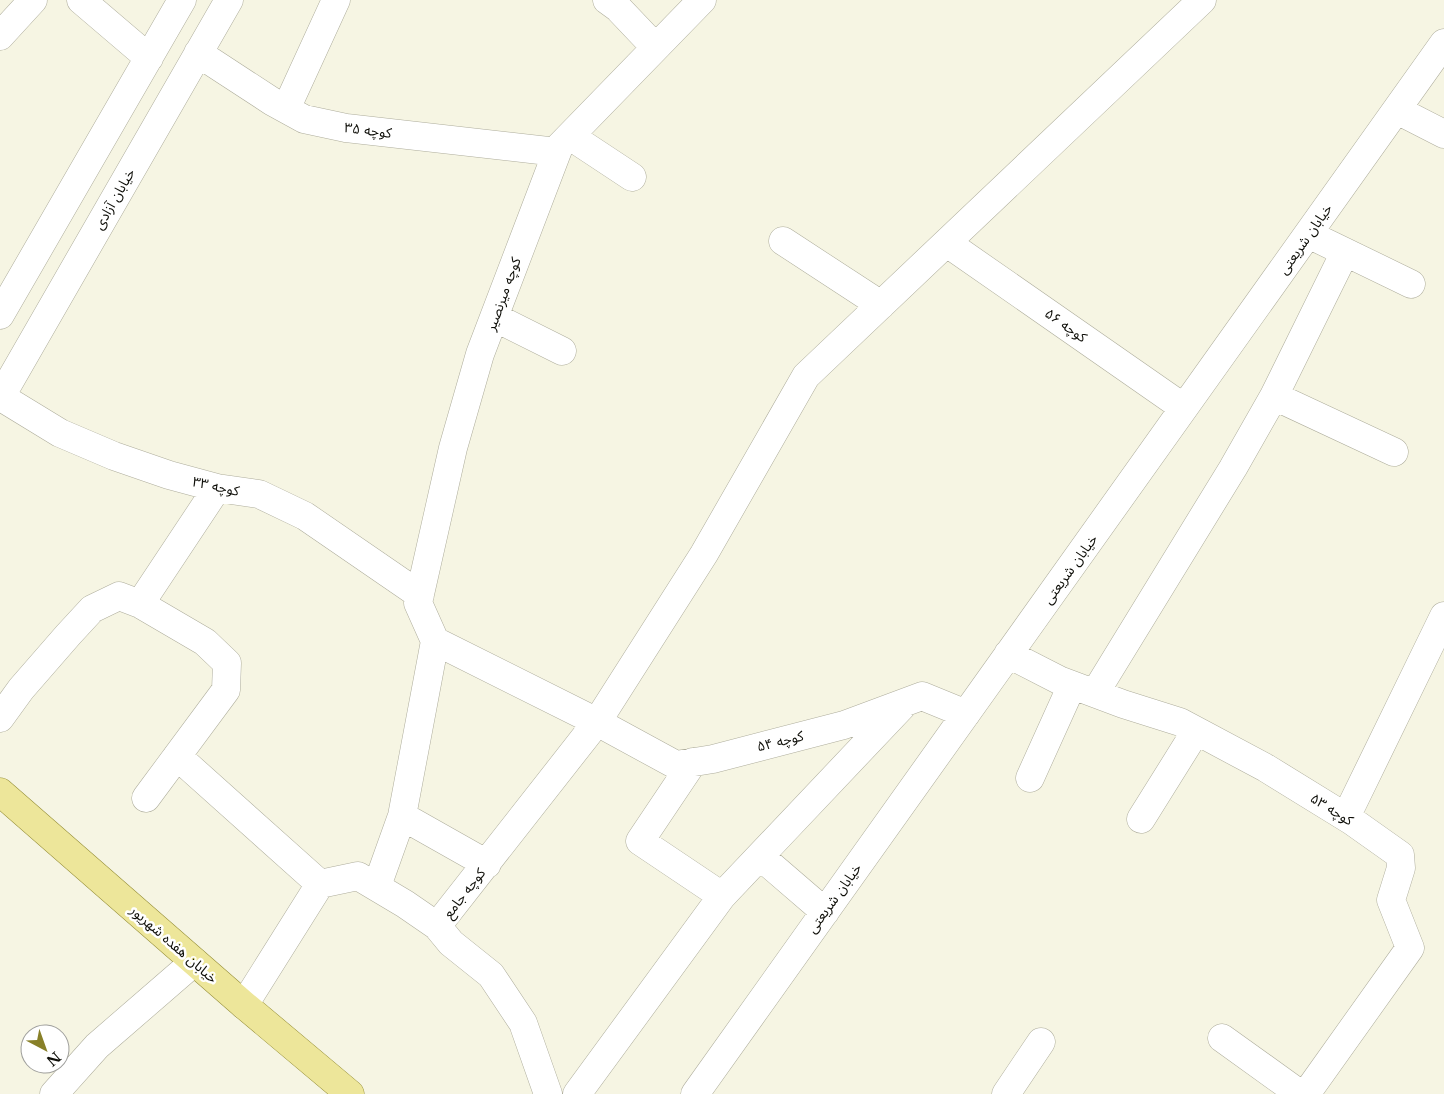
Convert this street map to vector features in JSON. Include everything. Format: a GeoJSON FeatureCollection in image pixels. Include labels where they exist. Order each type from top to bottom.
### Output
{"type":"FeatureCollection","features":[{"type":"Feature","properties":{"kind":"main road","name":"خیابان هفده شهریور"},"geometry":{"type":"LineString","coordinates":[[0,792],[194,962],[350,1094]]}},
{"type":"Feature","properties":{"kind":"street"},"geometry":{"type":"LineString","coordinates":[[0,36],[33,0]]}},
{"type":"Feature","properties":{"kind":"street"},"geometry":{"type":"LineString","coordinates":[[81,0],[149,58]]}},
{"type":"Feature","properties":{"kind":"street"},"geometry":{"type":"LineString","coordinates":[[0,315],[182,0]]}},
{"type":"Feature","properties":{"kind":"street","name":"خیابان آزادی"},"geometry":{"type":"LineString","coordinates":[[0,398],[229,0]]}},
{"type":"Feature","properties":{"kind":"street"},"geometry":{"type":"LineString","coordinates":[[286,109],[336,0]]}},
{"type":"Feature","properties":{"kind":"street"},"geometry":{"type":"LineString","coordinates":[[607,0],[618,8],[655,47]]}},
{"type":"Feature","properties":{"kind":"street","name":"کوچه میرنصیر"},"geometry":{"type":"LineString","coordinates":[[435,641],[418,604],[452,448],[480,354],[564,144],[702,0]]}},
{"type":"Feature","properties":{"kind":"street","name":"کوچه جامع"},"geometry":{"type":"LineString","coordinates":[[548,1094],[523,1023],[497,983],[491,975],[451,943],[438,926],[597,722],[704,554],[806,376],[1202,0]]}},
{"type":"Feature","properties":{"kind":"street","name":"کوچه ۳۵"},"geometry":{"type":"LineString","coordinates":[[198,53],[304,119],[346,128],[564,144]]}},
{"type":"Feature","properties":{"kind":"street","name":"خیابان شریعتی"},"geometry":{"type":"LineString","coordinates":[[695,1094],[1308,234],[1397,110],[1441,53]]}},
{"type":"Feature","properties":{"kind":"street"},"geometry":{"type":"LineString","coordinates":[[1397,110],[1444,134]]}},
{"type":"Feature","properties":{"kind":"street"},"geometry":{"type":"LineString","coordinates":[[564,144],[632,177]]}},
{"type":"Feature","properties":{"kind":"street"},"geometry":{"type":"LineString","coordinates":[[1308,234],[1411,284]]}},
{"type":"Feature","properties":{"kind":"street"},"geometry":{"type":"LineString","coordinates":[[783,241],[881,305]]}},
{"type":"Feature","properties":{"kind":"street","name":"کوچه ۵۶"},"geometry":{"type":"LineString","coordinates":[[947,243],[1184,408]]}},
{"type":"Feature","properties":{"kind":"street"},"geometry":{"type":"LineString","coordinates":[[1030,778],[1083,689],[1232,468],[1274,396],[1345,252]]}},
{"type":"Feature","properties":{"kind":"street"},"geometry":{"type":"LineString","coordinates":[[494,317],[562,351]]}},
{"type":"Feature","properties":{"kind":"street"},"geometry":{"type":"LineString","coordinates":[[1274,396],[1394,452]]}},
{"type":"Feature","properties":{"kind":"street","name":"کوچه ۳۳"},"geometry":{"type":"LineString","coordinates":[[0,398],[60,433],[114,456],[169,475],[217,488],[259,494],[305,516],[420,595]]}},
{"type":"Feature","properties":{"kind":"street"},"geometry":{"type":"LineString","coordinates":[[140,604],[217,488]]}},
{"type":"Feature","properties":{"kind":"street"},"geometry":{"type":"LineString","coordinates":[[0,718],[21,689],[92,609],[119,596],[140,604],[205,642],[227,663],[226,690],[146,798]]}},
{"type":"Feature","properties":{"kind":"street"},"geometry":{"type":"LineString","coordinates":[[1346,817],[1434,661],[1444,616]]}},
{"type":"Feature","properties":{"kind":"street"},"geometry":{"type":"LineString","coordinates":[[377,886],[402,816],[435,641]]}},
{"type":"Feature","properties":{"kind":"street","name":"کوچه ۵۴"},"geometry":{"type":"LineString","coordinates":[[435,641],[597,722],[676,765],[713,759],[844,725],[922,696],[966,714]]}},
{"type":"Feature","properties":{"kind":"street","name":"کوچه ۵۳"},"geometry":{"type":"LineString","coordinates":[[1008,654],[1059,680],[1180,722],[1266,768],[1346,817],[1400,855],[1401,868],[1391,900],[1410,948],[1306,1094]]}},
{"type":"Feature","properties":{"kind":"street"},"geometry":{"type":"LineString","coordinates":[[577,1094],[722,896],[904,703]]}},
{"type":"Feature","properties":{"kind":"street"},"geometry":{"type":"LineString","coordinates":[[1142,819],[1196,731]]}},
{"type":"Feature","properties":{"kind":"street"},"geometry":{"type":"LineString","coordinates":[[177,756],[320,884]]}},
{"type":"Feature","properties":{"kind":"street"},"geometry":{"type":"LineString","coordinates":[[693,762],[640,841],[722,896]]}},
{"type":"Feature","properties":{"kind":"street"},"geometry":{"type":"LineString","coordinates":[[402,816],[487,864]]}},
{"type":"Feature","properties":{"kind":"street"},"geometry":{"type":"LineString","coordinates":[[760,856],[825,912]]}},
{"type":"Feature","properties":{"kind":"street"},"geometry":{"type":"LineString","coordinates":[[244,1005],[320,884],[358,876],[377,886],[438,926]]}},
{"type":"Feature","properties":{"kind":"street"},"geometry":{"type":"LineString","coordinates":[[54,1094],[97,1046],[194,962]]}},
{"type":"Feature","properties":{"kind":"street"},"geometry":{"type":"LineString","coordinates":[[1222,1038],[1300,1094]]}},
{"type":"Feature","properties":{"kind":"street"},"geometry":{"type":"LineString","coordinates":[[1006,1094],[1041,1042]]}}]}
